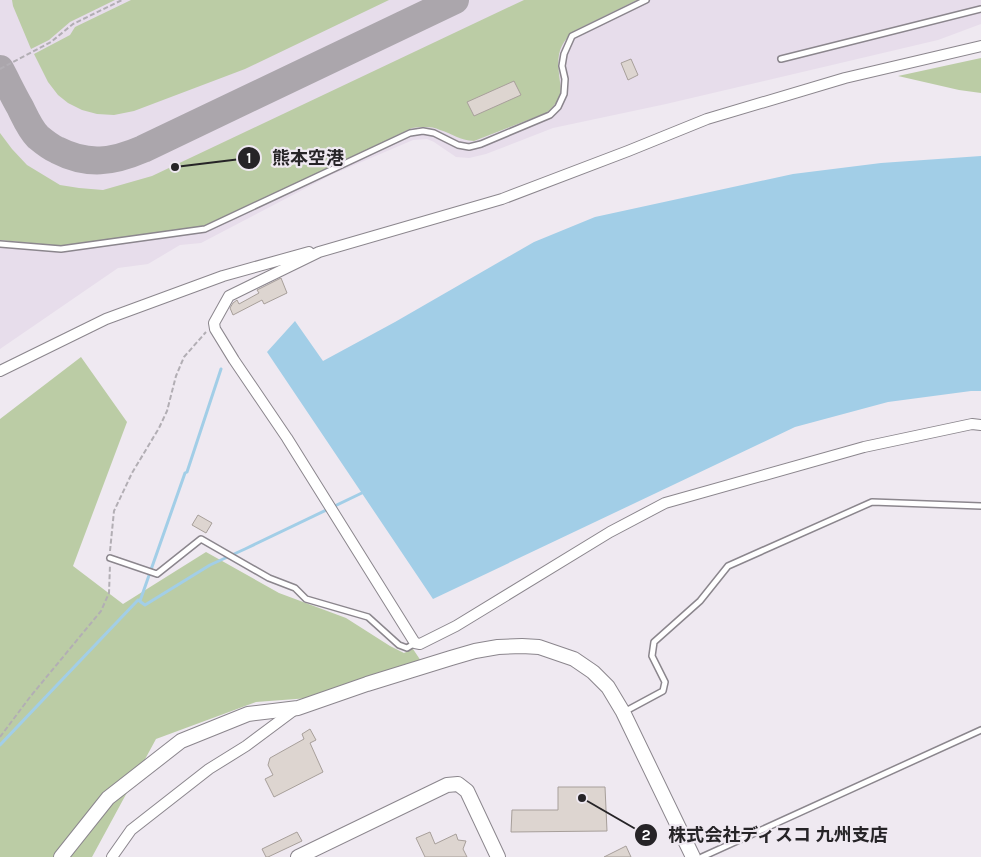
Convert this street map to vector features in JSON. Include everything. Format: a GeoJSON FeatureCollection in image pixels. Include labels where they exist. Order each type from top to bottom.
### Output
{"type":"FeatureCollection","features":[{"type":"Feature","properties":{"kind":"street"},"geometry":{"type":"LineString","coordinates":[[981,46],[845,78],[707,119],[502,198],[319,252],[229,296],[214,323],[215,329],[224,344],[287,438],[415,642],[420,644],[456,626],[610,532],[665,503],[864,447],[972,424],[981,424]]}},
{"type":"Feature","properties":{"kind":"street"},"geometry":{"type":"LineString","coordinates":[[0,371],[106,319],[223,276],[502,198]]}},
{"type":"Feature","properties":{"kind":"street"},"geometry":{"type":"LineString","coordinates":[[61,857],[108,798],[181,741],[248,714],[298,708],[475,651],[498,647],[539,646],[574,659],[593,672],[608,687],[624,712],[693,857]]}},
{"type":"Feature","properties":{"kind":"street"},"geometry":{"type":"LineString","coordinates":[[112,857],[132,830],[209,769],[246,746],[298,708]]}},
{"type":"Feature","properties":{"kind":"street"},"geometry":{"type":"LineString","coordinates":[[298,857],[447,786],[458,784],[467,791],[498,857]]}},
{"type":"Feature","properties":{"kind":"lane"},"geometry":{"type":"LineString","coordinates":[[0,244],[61,249],[205,229],[410,133],[423,131],[434,133],[458,145],[469,147],[482,144],[550,115],[558,107],[564,94],[565,79],[562,66],[564,54],[572,36],[646,0]]}},
{"type":"Feature","properties":{"kind":"lane"},"geometry":{"type":"LineString","coordinates":[[781,59],[981,9]]}},
{"type":"Feature","properties":{"kind":"lane"},"geometry":{"type":"LineString","coordinates":[[624,712],[663,691],[665,682],[652,656],[654,642],[700,601],[728,566],[872,502],[981,506]]}},
{"type":"Feature","properties":{"kind":"lane"},"geometry":{"type":"LineString","coordinates":[[110,558],[157,574],[201,539],[269,578],[295,588],[306,598],[368,617],[399,645],[407,648],[415,642]]}},
{"type":"Feature","properties":{"kind":"lane"},"geometry":{"type":"LineString","coordinates":[[702,857],[981,730]]}},
{"type":"Feature","properties":{"kind":"path"},"geometry":{"type":"LineString","coordinates":[[0,69],[51,42],[73,24],[122,0]]}},
{"type":"Feature","properties":{"kind":"path"},"geometry":{"type":"LineString","coordinates":[[0,737],[30,697],[101,611],[109,593],[110,541],[114,510],[132,473],[167,411],[176,376],[184,357],[214,323]]}},
{"type":"Feature","properties":{"kind":"shaded area"},"geometry":{"type":"Polygon","coordinates":[[[0,0],[981,0],[981,24],[938,40],[666,104],[553,128],[486,154],[469,158],[456,157],[427,139],[413,140],[331,175],[201,243],[180,245],[148,264],[118,268],[0,349],[0,0]]]}},
{"type":"Feature","properties":{"kind":"green space"},"geometry":{"type":"Polygon","coordinates":[[[12,0],[115,0],[70,22],[49,40],[31,49],[12,0]]]}},
{"type":"Feature","properties":{"kind":"green space"},"geometry":{"type":"Polygon","coordinates":[[[131,0],[389,0],[245,69],[134,111],[114,115],[97,114],[82,110],[68,103],[58,95],[48,82],[34,54],[70,35],[75,27],[131,0]]]}},
{"type":"Feature","properties":{"kind":"green space"},"geometry":{"type":"Polygon","coordinates":[[[524,0],[637,0],[576,30],[569,36],[561,47],[558,59],[561,88],[559,98],[546,113],[474,141],[433,128],[412,128],[207,226],[62,246],[0,240],[0,133],[27,165],[60,185],[103,190],[152,176],[524,0]]]}},
{"type":"Feature","properties":{"kind":"green space"},"geometry":{"type":"Polygon","coordinates":[[[981,58],[981,93],[898,76],[981,58]]]}},
{"type":"Feature","properties":{"kind":"green space"},"geometry":{"type":"Polygon","coordinates":[[[81,357],[127,422],[73,566],[123,604],[206,552],[279,593],[346,618],[404,653],[413,649],[423,664],[309,698],[256,702],[156,739],[92,857],[0,857],[0,419],[81,357]]]}},
{"type":"Feature","properties":{"kind":"water"},"geometry":{"type":"Polygon","coordinates":[[[981,156],[981,391],[888,402],[795,427],[433,599],[267,352],[295,321],[323,361],[534,242],[595,217],[793,174],[881,163],[981,156]]]}},
{"type":"Feature","properties":{"kind":"building"},"geometry":{"type":"Polygon","coordinates":[[[631,59],[638,75],[628,80],[621,63],[631,59]]]}},
{"type":"Feature","properties":{"kind":"building"},"geometry":{"type":"Polygon","coordinates":[[[514,81],[521,95],[474,116],[467,102],[514,81]]]}},
{"type":"Feature","properties":{"kind":"building"},"geometry":{"type":"Polygon","coordinates":[[[281,278],[287,293],[264,304],[262,300],[233,315],[230,308],[233,303],[237,300],[239,304],[259,293],[257,290],[281,278]]]}},
{"type":"Feature","properties":{"kind":"building"},"geometry":{"type":"Polygon","coordinates":[[[198,515],[212,523],[206,533],[192,525],[198,515]]]}},
{"type":"Feature","properties":{"kind":"building"},"geometry":{"type":"Polygon","coordinates":[[[310,729],[316,740],[310,743],[323,772],[274,797],[265,779],[273,775],[268,765],[270,758],[304,739],[302,734],[310,729]]]}},
{"type":"Feature","properties":{"kind":"building"},"geometry":{"type":"Polygon","coordinates":[[[558,787],[605,787],[607,831],[511,832],[512,810],[558,810],[558,787]]]}},
{"type":"Feature","properties":{"kind":"building"},"geometry":{"type":"Polygon","coordinates":[[[297,832],[302,841],[266,857],[262,849],[297,832]]]}},
{"type":"Feature","properties":{"kind":"building"},"geometry":{"type":"Polygon","coordinates":[[[430,832],[435,844],[456,834],[458,840],[466,841],[463,849],[467,857],[425,857],[416,838],[430,832]]]}},
{"type":"Feature","properties":{"kind":"building"},"geometry":{"type":"Polygon","coordinates":[[[626,846],[631,857],[604,857],[626,846]]]}},
{"type":"Feature","properties":{"kind":"waterway"},"geometry":{"type":"LineString","coordinates":[[0,745],[138,600],[140,601],[185,473],[187,472],[221,369]]}},
{"type":"Feature","properties":{"kind":"waterway"},"geometry":{"type":"LineString","coordinates":[[138,600],[145,605],[210,565],[366,491]]}},
{"type":"Feature","properties":{"kind":"taxiway"},"geometry":{"type":"LineString","coordinates":[[0,69],[30,127],[43,141],[54,149],[79,158],[90,160],[111,159],[143,149],[455,0]]}},
{"type":"Feature","properties":{"kind":"place","name":"熊本空港"},"geometry":{"type":"Point","coordinates":[175,167]}},
{"type":"Feature","properties":{"kind":"place","name":"株式会社ディスコ 九州支店"},"geometry":{"type":"Point","coordinates":[582,798]}}]}
